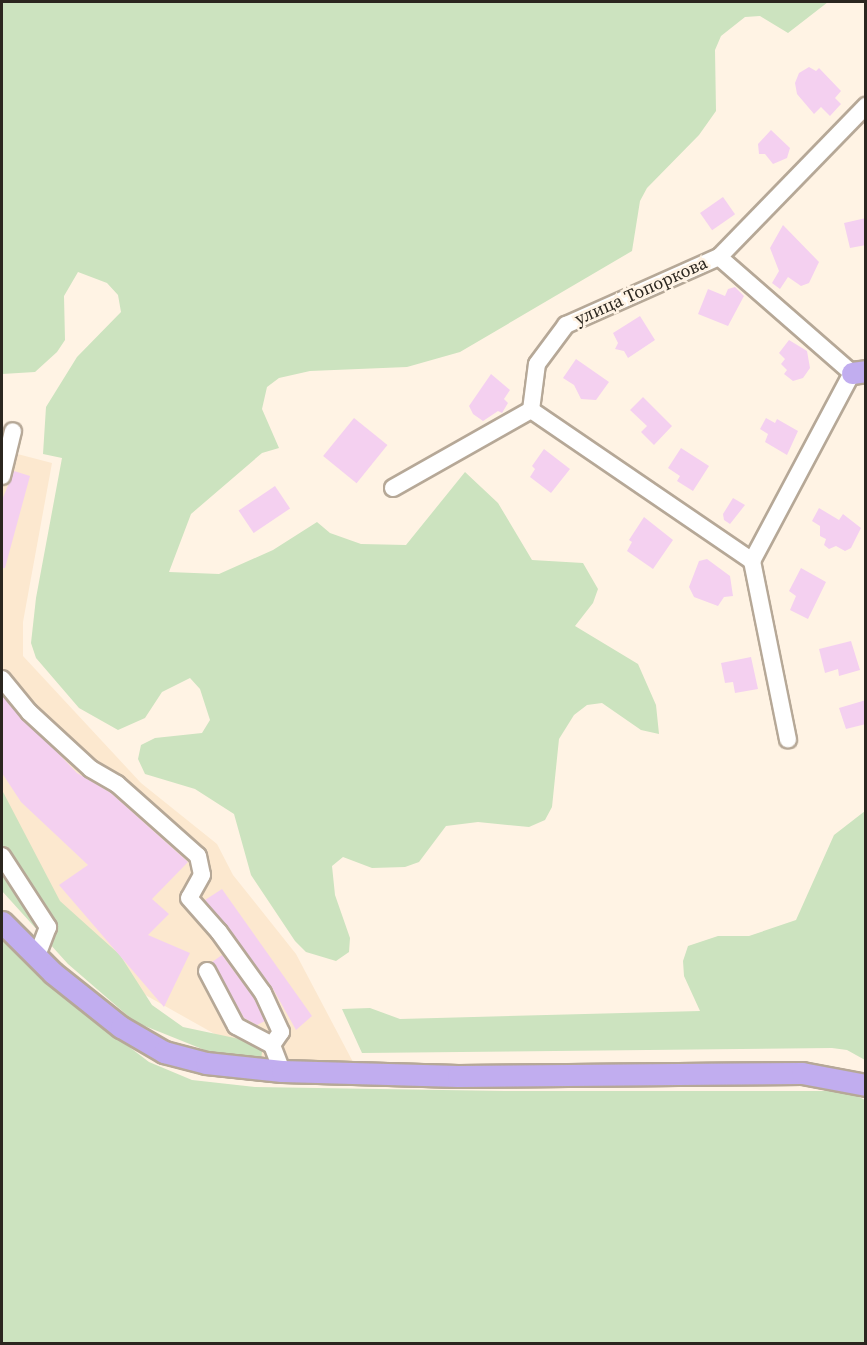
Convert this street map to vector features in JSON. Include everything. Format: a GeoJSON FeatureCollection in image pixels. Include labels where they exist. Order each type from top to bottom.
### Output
{"type":"FeatureCollection","features":[{"type":"Feature","properties":{"kind":"main road"},"geometry":{"type":"LineString","coordinates":[[2,922],[36,958],[120,1028],[164,1052],[220,1066],[282,1071],[458,1076],[802,1073],[866,1085]]}},
{"type":"Feature","properties":{"kind":"street","name":"улица Топоркова"},"geometry":{"type":"LineString","coordinates":[[531,410],[537,364],[566,325],[719,256],[866,106]]}},
{"type":"Feature","properties":{"kind":"street","name":"улица Топоркова"},"geometry":{"type":"LineString","coordinates":[[719,256],[859,372]]}},
{"type":"Feature","properties":{"kind":"street"},"geometry":{"type":"LineString","coordinates":[[788,739],[752,561],[859,372]]}},
{"type":"Feature","properties":{"kind":"street"},"geometry":{"type":"LineString","coordinates":[[393,488],[531,410],[752,561]]}},
{"type":"Feature","properties":{"kind":"street"},"geometry":{"type":"LineString","coordinates":[[2,476],[13,431]]}},
{"type":"Feature","properties":{"kind":"street"},"geometry":{"type":"LineString","coordinates":[[2,679],[30,712],[92,769],[117,784],[198,856],[202,875],[189,898],[219,932],[263,993],[281,1032],[272,1045]]}},
{"type":"Feature","properties":{"kind":"street"},"geometry":{"type":"LineString","coordinates":[[2,856],[48,927],[36,958]]}},
{"type":"Feature","properties":{"kind":"street"},"geometry":{"type":"LineString","coordinates":[[207,971],[236,1026],[272,1045],[282,1071]]}},
{"type":"Feature","properties":{"kind":"shaded area"},"geometry":{"type":"Polygon","coordinates":[[[6,451],[52,463],[23,622],[23,656],[141,783],[217,844],[233,875],[296,954],[353,1062],[261,1060],[124,983],[49,921],[2,826],[2,469],[6,451]]]}},
{"type":"Feature","properties":{"kind":"green space"},"geometry":{"type":"Polygon","coordinates":[[[2,2],[828,2],[788,33],[760,16],[745,17],[721,36],[715,50],[716,111],[699,135],[647,188],[640,201],[632,251],[460,352],[407,367],[310,371],[279,378],[267,387],[262,409],[279,448],[262,453],[191,514],[169,572],[219,574],[273,550],[317,522],[330,533],[361,544],[406,545],[465,472],[498,503],[532,560],[583,563],[598,589],[593,603],[575,626],[638,664],[656,705],[659,734],[641,730],[602,703],[587,705],[574,715],[559,739],[552,807],[545,820],[529,827],[478,822],[446,826],[419,862],[405,867],[372,868],[343,857],[332,866],[335,895],[350,938],[349,952],[336,961],[306,952],[295,941],[251,875],[234,814],[195,789],[145,774],[138,759],[141,745],[155,738],[202,733],[210,720],[200,689],[190,678],[162,692],[145,718],[118,730],[79,708],[36,658],[31,643],[36,598],[62,458],[43,454],[46,407],[77,357],[121,312],[118,295],[107,283],[78,272],[64,296],[65,340],[57,352],[35,372],[2,374],[2,2]]]}},
{"type":"Feature","properties":{"kind":"green space"},"geometry":{"type":"Polygon","coordinates":[[[2,790],[60,901],[120,955],[152,1005],[183,1027],[263,1044],[261,1060],[217,1055],[135,1022],[68,964],[2,891],[2,790]]]}},
{"type":"Feature","properties":{"kind":"green space"},"geometry":{"type":"Polygon","coordinates":[[[865,811],[865,1060],[847,1050],[832,1048],[362,1053],[342,1009],[370,1008],[400,1019],[700,1011],[684,976],[683,961],[688,946],[718,936],[749,936],[796,920],[834,835],[865,811]]]}},
{"type":"Feature","properties":{"kind":"green space"},"geometry":{"type":"Polygon","coordinates":[[[2,937],[52,988],[149,1062],[192,1080],[255,1087],[505,1091],[847,1091],[865,1100],[865,1343],[2,1343],[2,937]]]}},
{"type":"Feature","properties":{"kind":"building"},"geometry":{"type":"Polygon","coordinates":[[[809,67],[816,71],[819,68],[841,91],[835,98],[841,104],[830,116],[821,107],[814,114],[797,94],[795,83],[799,73],[809,67]]]}},
{"type":"Feature","properties":{"kind":"building"},"geometry":{"type":"Polygon","coordinates":[[[771,130],[790,148],[787,158],[773,164],[765,154],[759,154],[758,144],[771,130]]]}},
{"type":"Feature","properties":{"kind":"building"},"geometry":{"type":"Polygon","coordinates":[[[723,197],[735,214],[712,230],[700,213],[723,197]]]}},
{"type":"Feature","properties":{"kind":"building"},"geometry":{"type":"Polygon","coordinates":[[[866,218],[866,245],[850,248],[844,223],[866,218]]]}},
{"type":"Feature","properties":{"kind":"building"},"geometry":{"type":"Polygon","coordinates":[[[783,225],[819,262],[809,283],[801,286],[788,277],[780,289],[772,283],[779,271],[770,248],[783,225]]]}},
{"type":"Feature","properties":{"kind":"building"},"geometry":{"type":"Polygon","coordinates":[[[735,287],[744,296],[728,326],[698,314],[708,289],[725,296],[728,289],[735,287]]]}},
{"type":"Feature","properties":{"kind":"building"},"geometry":{"type":"Polygon","coordinates":[[[640,316],[655,340],[628,358],[624,351],[615,349],[618,343],[613,333],[640,316]]]}},
{"type":"Feature","properties":{"kind":"building"},"geometry":{"type":"Polygon","coordinates":[[[789,340],[807,351],[810,368],[803,378],[793,381],[784,374],[787,370],[781,364],[785,359],[779,353],[789,340]]]}},
{"type":"Feature","properties":{"kind":"building"},"geometry":{"type":"Polygon","coordinates":[[[576,359],[609,382],[596,400],[581,399],[574,385],[563,378],[576,359]]]}},
{"type":"Feature","properties":{"kind":"building"},"geometry":{"type":"Polygon","coordinates":[[[491,374],[510,390],[504,399],[508,403],[502,413],[498,411],[483,421],[473,414],[469,406],[491,374]]]}},
{"type":"Feature","properties":{"kind":"building"},"geometry":{"type":"Polygon","coordinates":[[[643,397],[672,426],[654,445],[641,432],[647,426],[630,410],[643,397]]]}},
{"type":"Feature","properties":{"kind":"building"},"geometry":{"type":"Polygon","coordinates":[[[354,418],[387,445],[357,483],[323,456],[354,418]]]}},
{"type":"Feature","properties":{"kind":"building"},"geometry":{"type":"Polygon","coordinates":[[[766,418],[775,423],[777,419],[798,431],[787,455],[765,442],[768,434],[760,429],[766,418]]]}},
{"type":"Feature","properties":{"kind":"building"},"geometry":{"type":"Polygon","coordinates":[[[681,448],[709,466],[693,491],[677,481],[680,476],[668,468],[681,448]]]}},
{"type":"Feature","properties":{"kind":"building"},"geometry":{"type":"Polygon","coordinates":[[[544,449],[570,469],[551,493],[530,477],[535,469],[532,466],[544,449]]]}},
{"type":"Feature","properties":{"kind":"building"},"geometry":{"type":"Polygon","coordinates":[[[14,471],[30,476],[5,568],[2,568],[2,500],[14,471]]]}},
{"type":"Feature","properties":{"kind":"building"},"geometry":{"type":"Polygon","coordinates":[[[275,486],[290,508],[254,533],[239,511],[275,486]]]}},
{"type":"Feature","properties":{"kind":"building"},"geometry":{"type":"Polygon","coordinates":[[[733,498],[745,505],[730,524],[724,520],[723,514],[733,498]]]}},
{"type":"Feature","properties":{"kind":"building"},"geometry":{"type":"Polygon","coordinates":[[[819,508],[839,520],[843,514],[861,528],[851,548],[845,551],[836,546],[829,549],[824,545],[826,539],[820,536],[820,526],[812,521],[819,508]]]}},
{"type":"Feature","properties":{"kind":"building"},"geometry":{"type":"Polygon","coordinates":[[[644,517],[673,540],[653,569],[627,551],[632,542],[629,540],[644,517]]]}},
{"type":"Feature","properties":{"kind":"building"},"geometry":{"type":"Polygon","coordinates":[[[707,559],[730,576],[733,596],[724,597],[718,606],[694,597],[689,587],[699,561],[707,559]]]}},
{"type":"Feature","properties":{"kind":"building"},"geometry":{"type":"Polygon","coordinates":[[[801,568],[826,582],[808,619],[790,610],[796,596],[789,591],[801,568]]]}},
{"type":"Feature","properties":{"kind":"building"},"geometry":{"type":"Polygon","coordinates":[[[851,641],[860,670],[839,676],[838,669],[825,673],[819,649],[851,641]]]}},
{"type":"Feature","properties":{"kind":"building"},"geometry":{"type":"Polygon","coordinates":[[[751,657],[758,689],[735,693],[733,682],[725,683],[721,663],[751,657]]]}},
{"type":"Feature","properties":{"kind":"building"},"geometry":{"type":"Polygon","coordinates":[[[2,695],[77,773],[111,793],[188,862],[152,899],[169,914],[148,935],[190,953],[164,1007],[59,885],[88,865],[21,802],[2,773],[2,695]]]}},
{"type":"Feature","properties":{"kind":"building"},"geometry":{"type":"Polygon","coordinates":[[[866,700],[866,724],[846,729],[839,708],[866,700]]]}},
{"type":"Feature","properties":{"kind":"building"},"geometry":{"type":"Polygon","coordinates":[[[222,889],[312,1016],[296,1030],[272,987],[205,900],[222,889]]]}},
{"type":"Feature","properties":{"kind":"building"},"geometry":{"type":"Polygon","coordinates":[[[222,955],[254,998],[265,1021],[257,1025],[244,1018],[212,962],[222,955]]]}}]}
